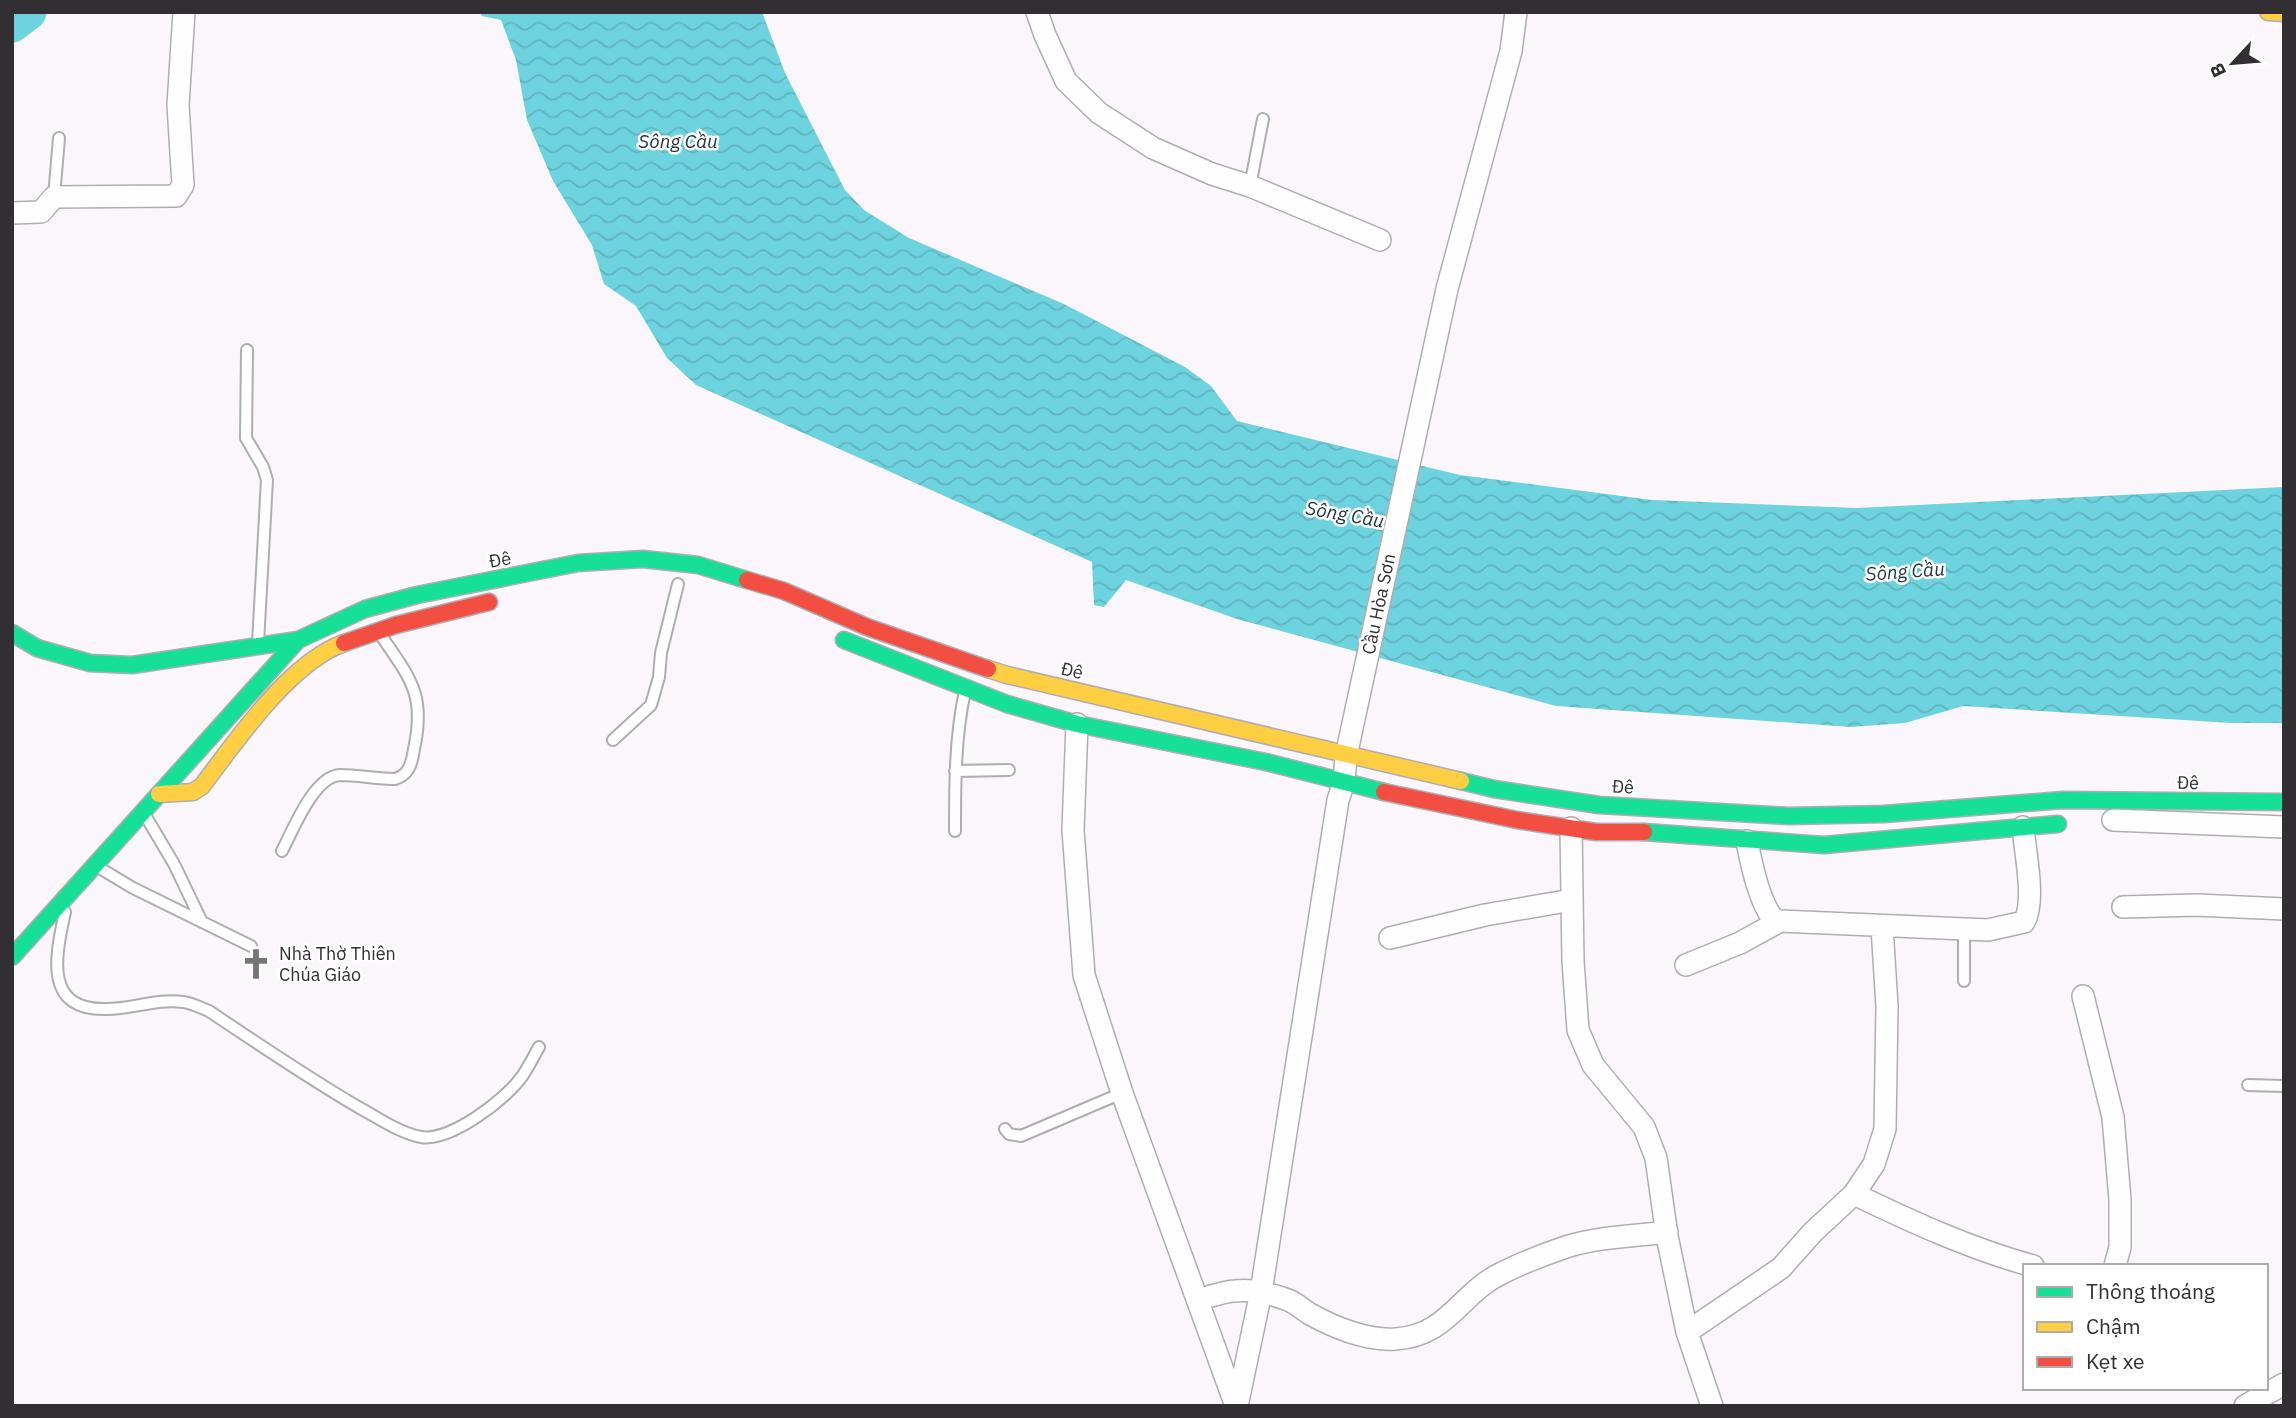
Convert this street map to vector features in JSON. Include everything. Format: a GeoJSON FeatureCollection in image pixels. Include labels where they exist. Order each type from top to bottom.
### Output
{"type":"FeatureCollection","features":[{"type":"Feature","properties":{"kind":"main road"},"geometry":{"type":"LineString","coordinates":[[2268,12],[2284,13]]}},
{"type":"Feature","properties":{"kind":"main road","name":"Đê"},"geometry":{"type":"LineString","coordinates":[[12,957],[298,640],[365,609],[417,595],[578,564],[643,559],[698,565],[784,591],[867,627],[1007,675],[1346,756],[1544,798],[1789,816],[1884,814],[2063,800],[2284,803]]}},
{"type":"Feature","properties":{"kind":"main road"},"geometry":{"type":"LineString","coordinates":[[657,581],[698,587]]}},
{"type":"Feature","properties":{"kind":"main road"},"geometry":{"type":"LineString","coordinates":[[159,794],[193,792],[202,786],[240,734],[300,669],[325,650],[377,630],[508,598]]}},
{"type":"Feature","properties":{"kind":"main road"},"geometry":{"type":"LineString","coordinates":[[12,633],[37,648],[90,663],[132,665],[298,640]]}},
{"type":"Feature","properties":{"kind":"main road"},"geometry":{"type":"LineString","coordinates":[[831,635],[1007,704],[1077,724],[1266,762],[1429,803],[1571,828],[1597,832],[1625,831],[1824,845],[2058,824]]}},
{"type":"Feature","properties":{"kind":"street"},"geometry":{"type":"LineString","coordinates":[[12,213],[41,212],[54,197],[176,196],[183,185],[178,105],[184,12]]}},
{"type":"Feature","properties":{"kind":"street"},"geometry":{"type":"LineString","coordinates":[[1037,12],[1066,81],[1099,113],[1153,148],[1380,240]]}},
{"type":"Feature","properties":{"kind":"street","name":"Cầu Hòa Sơn"},"geometry":{"type":"LineString","coordinates":[[1237,1406],[1261,1292],[1346,756],[1447,289],[1511,51],[1516,12]]}},
{"type":"Feature","properties":{"kind":"street"},"geometry":{"type":"LineString","coordinates":[[1077,724],[1073,830],[1084,975],[1122,1093],[1237,1406]]}},
{"type":"Feature","properties":{"kind":"street"},"geometry":{"type":"LineString","coordinates":[[2113,820],[2284,827]]}},
{"type":"Feature","properties":{"kind":"street"},"geometry":{"type":"LineString","coordinates":[[1686,965],[1740,943],[1776,922],[1988,930],[2024,922],[2029,914],[2022,827]]}},
{"type":"Feature","properties":{"kind":"street"},"geometry":{"type":"LineString","coordinates":[[1571,828],[1573,961],[1578,1030],[1593,1065],[1644,1127],[1656,1158],[1667,1232],[1687,1332],[1712,1406]]}},
{"type":"Feature","properties":{"kind":"street"},"geometry":{"type":"LineString","coordinates":[[1747,841],[1750,859],[1765,903],[1776,922]]}},
{"type":"Feature","properties":{"kind":"street"},"geometry":{"type":"LineString","coordinates":[[1390,938],[1485,915],[1572,900]]}},
{"type":"Feature","properties":{"kind":"street"},"geometry":{"type":"LineString","coordinates":[[2123,907],[2197,905],[2284,909]]}},
{"type":"Feature","properties":{"kind":"street"},"geometry":{"type":"LineString","coordinates":[[1687,1332],[1781,1268],[1813,1232],[1854,1194],[1874,1164],[1885,1129],[1887,1006],[1882,927]]}},
{"type":"Feature","properties":{"kind":"street"},"geometry":{"type":"LineString","coordinates":[[2083,996],[2113,1117],[2120,1200],[2120,1247],[2116,1264]]}},
{"type":"Feature","properties":{"kind":"street"},"geometry":{"type":"LineString","coordinates":[[1854,1194],[1995,1255],[2027,1264]]}},
{"type":"Feature","properties":{"kind":"street"},"geometry":{"type":"LineString","coordinates":[[1199,1299],[1235,1290],[1261,1292],[1289,1300],[1311,1315],[1342,1329],[1367,1336],[1396,1339],[1419,1335],[1438,1326],[1456,1312],[1478,1286],[1501,1273],[1568,1247],[1667,1232]]}},
{"type":"Feature","properties":{"kind":"street"},"geometry":{"type":"LineString","coordinates":[[2245,1406],[2284,1384]]}},
{"type":"Feature","properties":{"kind":"lane"},"geometry":{"type":"LineString","coordinates":[[1250,186],[1263,119]]}},
{"type":"Feature","properties":{"kind":"lane"},"geometry":{"type":"LineString","coordinates":[[54,197],[59,138]]}},
{"type":"Feature","properties":{"kind":"lane"},"geometry":{"type":"LineString","coordinates":[[247,350],[246,438],[263,467],[267,481],[258,646]]}},
{"type":"Feature","properties":{"kind":"lane"},"geometry":{"type":"LineString","coordinates":[[613,740],[651,705],[678,584]]}},
{"type":"Feature","properties":{"kind":"lane"},"geometry":{"type":"LineString","coordinates":[[282,850],[312,795],[322,783],[337,775],[395,779],[403,776],[411,765],[420,724],[415,691],[403,667],[377,630]]}},
{"type":"Feature","properties":{"kind":"lane"},"geometry":{"type":"LineString","coordinates":[[956,831],[958,721],[966,689]]}},
{"type":"Feature","properties":{"kind":"lane"},"geometry":{"type":"LineString","coordinates":[[955,771],[1009,770]]}},
{"type":"Feature","properties":{"kind":"lane"},"geometry":{"type":"LineString","coordinates":[[144,812],[174,864],[201,920]]}},
{"type":"Feature","properties":{"kind":"lane"},"geometry":{"type":"LineString","coordinates":[[95,865],[133,888],[251,946]]}},
{"type":"Feature","properties":{"kind":"lane"},"geometry":{"type":"LineString","coordinates":[[69,894],[56,954],[60,985],[74,1002],[88,1008],[108,1009],[163,1002],[194,1005],[376,1117],[421,1137],[440,1136],[476,1117],[503,1097],[522,1076],[539,1047]]}},
{"type":"Feature","properties":{"kind":"lane"},"geometry":{"type":"LineString","coordinates":[[1964,930],[1964,981]]}},
{"type":"Feature","properties":{"kind":"lane"},"geometry":{"type":"LineString","coordinates":[[2248,1085],[2284,1086]]}},
{"type":"Feature","properties":{"kind":"lane"},"geometry":{"type":"LineString","coordinates":[[1005,1129],[1009,1134],[1021,1136],[1122,1093]]}},
{"type":"Feature","properties":{"kind":"water","name":"Sông Cầu"},"geometry":{"type":"Polygon","coordinates":[[[480,12],[762,12],[785,73],[845,190],[864,210],[909,238],[1064,304],[1185,367],[1211,386],[1237,421],[1460,475],[1652,500],[1857,508],[2284,487],[2284,723],[2231,723],[1963,706],[1905,723],[1851,727],[1556,706],[1237,619],[1126,580],[1104,607],[1094,605],[1092,562],[696,385],[667,358],[636,306],[604,284],[592,245],[553,181],[527,120],[516,60],[501,20],[482,16],[480,12]]]}},
{"type":"Feature","properties":{"kind":"waterway"},"geometry":{"type":"LineString","coordinates":[[12,24],[28,12]]}},
{"type":"Feature","properties":{"kind":"traffic: fast"},"geometry":{"type":"LineString","coordinates":[[12,957],[298,640],[365,609],[417,595],[578,563],[643,559],[698,565],[747,580]]}},
{"type":"Feature","properties":{"kind":"traffic: fast"},"geometry":{"type":"LineString","coordinates":[[12,633],[37,648],[90,663],[132,665],[298,640]]}},
{"type":"Feature","properties":{"kind":"traffic: fast"},"geometry":{"type":"LineString","coordinates":[[844,640],[1007,704],[1077,724],[1266,762],[1384,792]]}},
{"type":"Feature","properties":{"kind":"traffic: fast"},"geometry":{"type":"LineString","coordinates":[[1461,781],[1494,789],[1599,805],[1789,816],[1884,814],[2063,800],[2284,802]]}},
{"type":"Feature","properties":{"kind":"traffic: fast"},"geometry":{"type":"LineString","coordinates":[[1644,832],[1824,845],[2058,824]]}},
{"type":"Feature","properties":{"kind":"traffic: slow"},"geometry":{"type":"LineString","coordinates":[[2268,12],[2284,13]]}},
{"type":"Feature","properties":{"kind":"traffic: slow"},"geometry":{"type":"LineString","coordinates":[[159,794],[193,792],[202,786],[248,726],[284,685],[304,667],[344,643]]}},
{"type":"Feature","properties":{"kind":"traffic: slow"},"geometry":{"type":"LineString","coordinates":[[988,669],[1461,781]]}},
{"type":"Feature","properties":{"kind":"traffic: jam"},"geometry":{"type":"LineString","coordinates":[[747,580],[784,591],[867,627],[988,669]]}},
{"type":"Feature","properties":{"kind":"traffic: jam"},"geometry":{"type":"LineString","coordinates":[[344,643],[396,625],[489,602]]}},
{"type":"Feature","properties":{"kind":"traffic: jam"},"geometry":{"type":"LineString","coordinates":[[1384,792],[1517,820],[1596,832],[1644,832]]}},
{"type":"Feature","properties":{"kind":"place","name":"Nhà Thờ Thiên Chúa Giáo"},"geometry":{"type":"Point","coordinates":[256,964]}}]}
